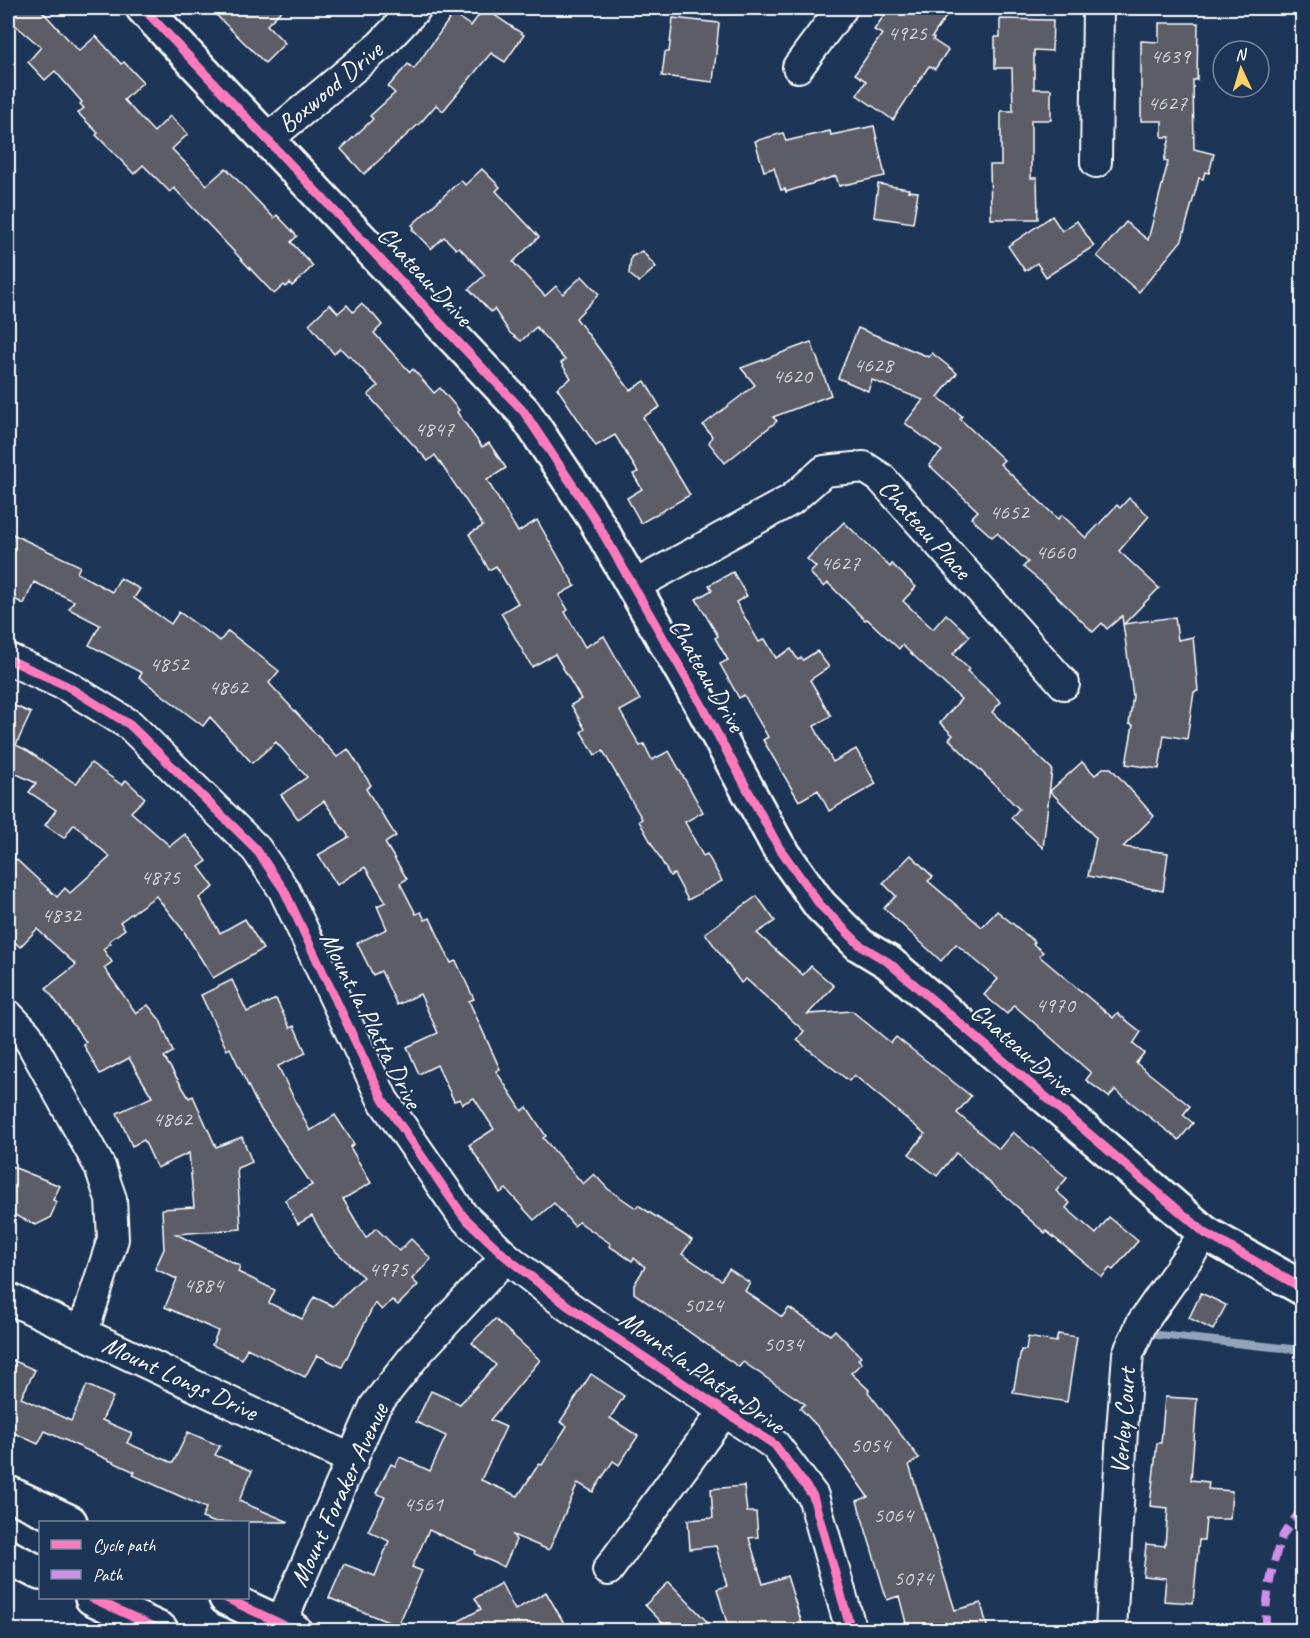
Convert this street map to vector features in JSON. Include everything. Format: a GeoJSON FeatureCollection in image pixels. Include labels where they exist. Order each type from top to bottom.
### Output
{"type":"FeatureCollection","features":[{"type":"Feature","properties":{"kind":"street","name":"Chateau Drive"},"geometry":{"type":"LineString","coordinates":[[143,8],[524,412],[593,516],[700,702],[778,846],[820,905],[860,945],[888,962],[1205,1233],[1302,1288]]}},
{"type":"Feature","properties":{"kind":"street","name":"Boxwood Drive"},"geometry":{"type":"LineString","coordinates":[[268,139],[381,45],[416,8]]}},
{"type":"Feature","properties":{"kind":"street"},"geometry":{"type":"LineString","coordinates":[[798,67],[842,8]]}},
{"type":"Feature","properties":{"kind":"street"},"geometry":{"type":"LineString","coordinates":[[1096,162],[1098,8]]}},
{"type":"Feature","properties":{"kind":"street","name":"Chateau Place"},"geometry":{"type":"LineString","coordinates":[[632,587],[792,500],[824,471],[864,466],[881,478],[1064,684]]}},
{"type":"Feature","properties":{"kind":"street","name":"Mount la Platta Drive"},"geometry":{"type":"LineString","coordinates":[[8,659],[67,686],[130,725],[256,849],[284,890],[383,1100],[463,1216],[506,1257],[568,1306],[775,1445],[813,1496],[851,1630]]}},
{"type":"Feature","properties":{"kind":"street"},"geometry":{"type":"LineString","coordinates":[[8,1015],[33,1045],[100,1167],[111,1200],[113,1239],[82,1332]]}},
{"type":"Feature","properties":{"kind":"street","name":"Verley Court"},"geometry":{"type":"LineString","coordinates":[[1111,1630],[1128,1354],[1142,1323],[1205,1233]]}},
{"type":"Feature","properties":{"kind":"street","name":"Mount Foraker Avenue"},"geometry":{"type":"LineString","coordinates":[[284,1628],[375,1406],[417,1353],[506,1257]]}},
{"type":"Feature","properties":{"kind":"street","name":"Mount Longs Drive"},"geometry":{"type":"LineString","coordinates":[[8,1298],[353,1460]]}},
{"type":"Feature","properties":{"kind":"street"},"geometry":{"type":"LineString","coordinates":[[608,1570],[724,1410]]}},
{"type":"Feature","properties":{"kind":"street"},"geometry":{"type":"LineString","coordinates":[[8,1493],[68,1521]]}},
{"type":"Feature","properties":{"kind":"street"},"geometry":{"type":"LineString","coordinates":[[8,1557],[39,1572]]}},
{"type":"Feature","properties":{"kind":"street"},"geometry":{"type":"LineString","coordinates":[[94,1599],[160,1630]]}},
{"type":"Feature","properties":{"kind":"street"},"geometry":{"type":"LineString","coordinates":[[228,1599],[284,1628]]}},
{"type":"Feature","properties":{"kind":"building"},"geometry":{"type":"Polygon","coordinates":[[[8,8],[39,8],[79,51],[96,36],[121,64],[124,62],[143,82],[124,100],[154,132],[170,116],[188,134],[172,149],[207,185],[226,168],[274,218],[277,215],[297,236],[291,242],[313,266],[292,286],[290,283],[286,287],[284,285],[274,294],[174,188],[170,192],[143,165],[134,174],[78,113],[84,108],[80,104],[82,102],[55,71],[45,80],[28,62],[41,47],[8,19],[8,8]]]}},
{"type":"Feature","properties":{"kind":"building"},"geometry":{"type":"Polygon","coordinates":[[[209,8],[284,8],[267,25],[285,43],[265,63],[209,8]]]}},
{"type":"Feature","properties":{"kind":"building"},"geometry":{"type":"Polygon","coordinates":[[[484,8],[524,35],[505,62],[491,53],[443,111],[436,105],[422,121],[364,174],[341,149],[373,119],[370,116],[395,93],[388,87],[408,64],[414,69],[453,14],[471,26],[484,8]]]}},
{"type":"Feature","properties":{"kind":"building"},"geometry":{"type":"Polygon","coordinates":[[[889,8],[952,8],[932,37],[948,50],[935,69],[929,66],[893,120],[857,95],[866,81],[855,74],[882,34],[874,30],[889,8]]]}},
{"type":"Feature","properties":{"kind":"building"},"geometry":{"type":"Polygon","coordinates":[[[673,18],[719,23],[713,82],[662,76],[665,52],[669,52],[673,18]]]}},
{"type":"Feature","properties":{"kind":"building"},"geometry":{"type":"Polygon","coordinates":[[[1000,19],[1053,20],[1052,51],[1034,50],[1034,89],[1051,89],[1051,120],[1031,120],[1031,178],[1037,178],[1038,219],[991,219],[990,165],[1001,165],[1001,111],[1013,111],[1012,68],[995,68],[995,37],[1000,37],[1000,19]]]}},
{"type":"Feature","properties":{"kind":"building"},"geometry":{"type":"Polygon","coordinates":[[[1159,23],[1198,23],[1197,80],[1193,80],[1194,149],[1214,154],[1209,173],[1205,172],[1203,179],[1199,178],[1182,240],[1139,292],[1097,256],[1126,222],[1148,240],[1168,162],[1164,161],[1170,137],[1162,137],[1162,121],[1141,121],[1141,41],[1159,42],[1159,23]]]}},
{"type":"Feature","properties":{"kind":"building"},"geometry":{"type":"Polygon","coordinates":[[[874,126],[885,176],[839,186],[836,176],[786,192],[785,189],[781,190],[774,168],[764,171],[755,141],[783,133],[786,141],[830,131],[831,135],[874,126]]]}},
{"type":"Feature","properties":{"kind":"building"},"geometry":{"type":"Polygon","coordinates":[[[482,169],[500,187],[496,191],[539,237],[513,262],[545,296],[556,286],[563,294],[582,276],[599,294],[576,318],[630,390],[645,381],[660,407],[643,417],[690,495],[641,523],[627,498],[642,489],[633,474],[638,472],[615,435],[596,446],[557,388],[571,378],[561,363],[565,360],[536,327],[521,341],[510,333],[494,309],[491,312],[469,289],[485,275],[459,247],[456,249],[444,237],[431,249],[412,229],[414,227],[412,225],[461,180],[465,185],[482,169]]]}},
{"type":"Feature","properties":{"kind":"building"},"geometry":{"type":"Polygon","coordinates":[[[878,184],[918,192],[913,223],[874,217],[878,184]]]}},
{"type":"Feature","properties":{"kind":"building"},"geometry":{"type":"Polygon","coordinates":[[[1052,216],[1062,231],[1077,221],[1094,246],[1046,277],[1037,263],[1025,271],[1008,246],[1052,216]]]}},
{"type":"Feature","properties":{"kind":"building"},"geometry":{"type":"Polygon","coordinates":[[[642,251],[656,267],[639,282],[629,274],[631,257],[642,251]]]}},
{"type":"Feature","properties":{"kind":"building"},"geometry":{"type":"Polygon","coordinates":[[[330,304],[338,313],[347,305],[353,312],[361,304],[373,314],[382,325],[374,333],[410,372],[413,369],[434,393],[440,388],[459,410],[457,412],[482,447],[489,443],[506,468],[487,480],[518,532],[537,520],[575,586],[559,595],[568,610],[565,612],[585,647],[604,636],[640,700],[620,711],[640,746],[644,744],[652,760],[669,751],[703,812],[685,822],[703,856],[707,854],[722,881],[688,900],[674,874],[670,876],[639,821],[642,819],[603,751],[595,755],[581,732],[585,729],[571,705],[581,699],[555,654],[532,667],[501,613],[518,603],[496,566],[489,570],[469,534],[483,526],[435,455],[428,461],[368,395],[378,386],[340,348],[334,354],[309,324],[330,304]]]}},
{"type":"Feature","properties":{"kind":"building"},"geometry":{"type":"Polygon","coordinates":[[[858,328],[929,357],[932,353],[957,373],[938,397],[962,416],[960,419],[1004,460],[1000,464],[1058,519],[1062,515],[1086,538],[1117,505],[1120,508],[1129,498],[1149,516],[1119,551],[1159,588],[1124,624],[1175,617],[1178,640],[1193,637],[1198,691],[1194,692],[1187,739],[1164,735],[1159,769],[1126,764],[1133,725],[1129,724],[1133,696],[1122,616],[1107,629],[1102,623],[1093,632],[1023,567],[1028,562],[997,533],[992,537],[971,518],[978,511],[929,465],[942,451],[905,423],[923,400],[872,380],[868,391],[838,378],[858,328]]]}},
{"type":"Feature","properties":{"kind":"building"},"geometry":{"type":"Polygon","coordinates":[[[811,342],[831,395],[773,417],[777,421],[725,463],[709,443],[712,436],[703,425],[755,385],[741,368],[811,342]]]}},
{"type":"Feature","properties":{"kind":"building"},"geometry":{"type":"Polygon","coordinates":[[[844,522],[890,567],[892,564],[916,587],[903,601],[933,629],[946,614],[970,636],[953,654],[969,669],[967,671],[1001,702],[992,712],[1052,769],[1043,848],[1011,818],[1019,809],[949,739],[953,735],[940,723],[961,699],[902,645],[899,649],[867,619],[865,620],[828,583],[824,587],[810,573],[816,567],[807,559],[844,522]]]}},
{"type":"Feature","properties":{"kind":"building"},"geometry":{"type":"Polygon","coordinates":[[[8,532],[80,566],[77,573],[112,592],[120,578],[140,589],[134,598],[171,624],[179,612],[220,641],[228,631],[279,671],[269,683],[337,757],[348,749],[371,785],[366,789],[396,836],[385,843],[407,879],[400,883],[416,914],[421,912],[425,920],[430,918],[451,963],[456,961],[474,999],[469,1001],[500,1069],[496,1071],[522,1111],[527,1107],[546,1136],[543,1138],[583,1184],[594,1174],[608,1189],[636,1208],[638,1205],[692,1240],[682,1254],[721,1280],[729,1269],[750,1283],[745,1291],[782,1317],[789,1308],[830,1335],[835,1330],[861,1357],[858,1359],[862,1363],[851,1373],[869,1390],[868,1392],[919,1458],[909,1465],[955,1610],[981,1603],[988,1630],[905,1630],[904,1624],[906,1623],[899,1596],[887,1600],[857,1501],[868,1497],[819,1428],[800,1408],[805,1404],[743,1362],[739,1367],[634,1293],[634,1285],[645,1267],[634,1258],[632,1261],[609,1246],[611,1244],[579,1222],[574,1226],[554,1203],[534,1220],[506,1189],[500,1193],[469,1145],[494,1129],[474,1098],[462,1104],[460,1099],[454,1101],[437,1065],[419,1074],[407,1047],[438,1033],[420,994],[397,1005],[381,971],[373,975],[357,943],[387,929],[377,906],[386,902],[365,867],[337,885],[318,855],[349,837],[324,801],[298,819],[281,795],[307,777],[276,742],[252,763],[210,717],[203,726],[139,677],[142,673],[89,645],[100,625],[69,609],[74,601],[34,582],[24,604],[8,596],[8,532]]]}},
{"type":"Feature","properties":{"kind":"building"},"geometry":{"type":"Polygon","coordinates":[[[733,572],[747,596],[736,602],[759,642],[765,639],[776,658],[791,649],[798,660],[801,658],[803,660],[817,651],[829,667],[810,680],[831,716],[814,726],[833,762],[856,749],[876,784],[829,811],[818,790],[799,801],[763,740],[768,737],[744,695],[739,698],[720,664],[728,660],[715,638],[718,636],[696,599],[712,590],[709,585],[733,572]]]}},
{"type":"Feature","properties":{"kind":"building"},"geometry":{"type":"Polygon","coordinates":[[[8,703],[31,713],[16,745],[76,784],[91,763],[122,785],[126,780],[145,798],[131,812],[170,846],[185,834],[207,861],[199,867],[214,887],[199,898],[220,933],[245,919],[263,949],[213,978],[183,930],[156,896],[120,922],[125,929],[109,941],[111,943],[103,949],[112,962],[104,968],[136,1013],[148,1005],[160,1020],[173,1052],[164,1057],[189,1098],[193,1096],[216,1147],[242,1137],[252,1162],[237,1168],[241,1229],[176,1234],[240,1266],[238,1272],[275,1290],[269,1303],[302,1319],[314,1297],[333,1306],[363,1277],[328,1244],[312,1216],[298,1224],[285,1200],[312,1185],[257,1104],[230,1048],[227,1050],[201,995],[232,980],[247,1012],[276,999],[290,1028],[294,1026],[306,1053],[278,1066],[310,1131],[335,1115],[354,1144],[350,1147],[371,1183],[343,1199],[366,1238],[376,1228],[399,1251],[411,1239],[431,1259],[412,1279],[418,1285],[398,1305],[392,1300],[382,1310],[375,1303],[342,1367],[317,1355],[305,1377],[247,1348],[242,1359],[212,1345],[218,1331],[165,1307],[177,1279],[155,1269],[164,1249],[162,1209],[194,1207],[189,1153],[157,1168],[144,1140],[132,1146],[117,1113],[152,1097],[129,1058],[100,1074],[83,1044],[86,1042],[46,988],[76,965],[37,929],[20,947],[8,936],[8,852],[57,897],[65,888],[70,893],[110,857],[74,824],[64,838],[45,825],[56,810],[29,792],[36,783],[8,770],[8,703]]]}},
{"type":"Feature","properties":{"kind":"building"},"geometry":{"type":"Polygon","coordinates":[[[1082,762],[1095,775],[1103,768],[1111,768],[1154,816],[1123,847],[1168,853],[1163,891],[1088,876],[1096,838],[1050,791],[1082,762]]]}},
{"type":"Feature","properties":{"kind":"building"},"geometry":{"type":"Polygon","coordinates":[[[911,855],[933,877],[928,881],[982,927],[997,911],[1035,942],[1033,944],[1043,952],[1039,956],[1113,1018],[1117,1013],[1141,1032],[1133,1044],[1144,1053],[1136,1063],[1190,1106],[1183,1115],[1193,1123],[1179,1140],[1115,1090],[1109,1097],[1086,1080],[1091,1073],[1014,1005],[1007,1014],[984,995],[998,979],[956,944],[941,961],[884,908],[896,896],[883,883],[911,855]]]}},
{"type":"Feature","properties":{"kind":"building"},"geometry":{"type":"Polygon","coordinates":[[[757,896],[775,921],[757,933],[803,975],[811,966],[834,986],[808,1014],[852,1011],[891,1043],[896,1037],[971,1096],[957,1113],[999,1149],[1013,1132],[1067,1178],[1056,1191],[1070,1203],[1066,1208],[1096,1234],[1109,1217],[1138,1241],[1113,1270],[1110,1268],[1102,1277],[1046,1231],[1045,1233],[956,1153],[937,1176],[909,1154],[925,1134],[854,1075],[849,1081],[797,1040],[804,1031],[746,979],[741,983],[705,933],[757,896]]]}},
{"type":"Feature","properties":{"kind":"building"},"geometry":{"type":"Polygon","coordinates":[[[8,1165],[60,1186],[53,1200],[57,1202],[50,1218],[36,1225],[8,1212],[8,1165]]]}},
{"type":"Feature","properties":{"kind":"building"},"geometry":{"type":"Polygon","coordinates":[[[1201,1293],[1226,1305],[1213,1330],[1189,1318],[1201,1293]]]}},
{"type":"Feature","properties":{"kind":"building"},"geometry":{"type":"Polygon","coordinates":[[[495,1319],[540,1360],[490,1420],[506,1427],[481,1480],[518,1496],[539,1464],[542,1465],[567,1426],[560,1422],[591,1374],[624,1396],[610,1418],[638,1436],[619,1465],[613,1461],[593,1492],[578,1483],[549,1550],[513,1535],[516,1540],[504,1567],[475,1554],[476,1551],[429,1530],[412,1567],[422,1571],[398,1626],[329,1598],[344,1564],[375,1576],[389,1541],[368,1531],[385,1497],[376,1493],[391,1464],[395,1466],[400,1457],[430,1471],[446,1436],[416,1422],[431,1391],[460,1404],[496,1365],[472,1343],[495,1319]]]}},
{"type":"Feature","properties":{"kind":"building"},"geometry":{"type":"Polygon","coordinates":[[[1058,1334],[1077,1337],[1067,1402],[1013,1393],[1021,1350],[1026,1350],[1028,1337],[1056,1342],[1058,1334]]]}},
{"type":"Feature","properties":{"kind":"building"},"geometry":{"type":"Polygon","coordinates":[[[8,1358],[35,1370],[21,1398],[71,1421],[87,1385],[113,1397],[102,1420],[132,1433],[127,1443],[173,1463],[188,1432],[220,1446],[215,1455],[252,1471],[239,1501],[289,1522],[210,1521],[202,1518],[206,1508],[133,1475],[135,1472],[45,1431],[38,1444],[8,1430],[8,1358]]]}},
{"type":"Feature","properties":{"kind":"building"},"geometry":{"type":"Polygon","coordinates":[[[1165,1397],[1197,1399],[1191,1480],[1209,1482],[1208,1489],[1232,1491],[1230,1519],[1206,1519],[1204,1540],[1199,1540],[1193,1603],[1164,1601],[1166,1578],[1143,1576],[1146,1544],[1165,1546],[1168,1508],[1150,1506],[1157,1443],[1161,1443],[1165,1397]]]}},
{"type":"Feature","properties":{"kind":"building"},"geometry":{"type":"Polygon","coordinates":[[[744,1486],[747,1512],[756,1512],[758,1537],[749,1538],[763,1584],[787,1576],[804,1630],[729,1630],[717,1589],[727,1586],[716,1546],[690,1549],[688,1520],[713,1518],[711,1489],[744,1486]]]}},
{"type":"Feature","properties":{"kind":"building"},"geometry":{"type":"Polygon","coordinates":[[[669,1582],[715,1630],[669,1630],[645,1605],[669,1582]]]}},
{"type":"Feature","properties":{"kind":"building"},"geometry":{"type":"Polygon","coordinates":[[[501,1583],[515,1610],[546,1592],[568,1630],[443,1630],[481,1609],[475,1598],[501,1583]]]}},
{"type":"Feature","properties":{"kind":"waterway"},"geometry":{"type":"LineString","coordinates":[[1158,1335],[1302,1350]]}},
{"type":"Feature","properties":{"kind":"marked path"},"geometry":{"type":"LineString","coordinates":[[1302,608],[1298,624],[1302,668]]}},
{"type":"Feature","properties":{"kind":"marked path"},"geometry":{"type":"LineString","coordinates":[[1267,1630],[1267,1598],[1278,1547],[1283,1535],[1302,1508]]}},
{"type":"Feature","properties":{"kind":"cycle path"},"geometry":{"type":"LineString","coordinates":[[143,8],[524,412],[593,516],[700,702],[778,846],[820,905],[860,945],[888,962],[1205,1233],[1302,1288]]}},
{"type":"Feature","properties":{"kind":"cycle path"},"geometry":{"type":"LineString","coordinates":[[8,659],[67,686],[130,725],[256,849],[284,890],[383,1100],[463,1216],[506,1257],[568,1306],[775,1445],[813,1496],[851,1630]]}},
{"type":"Feature","properties":{"kind":"cycle path"},"geometry":{"type":"LineString","coordinates":[[94,1599],[161,1630]]}},
{"type":"Feature","properties":{"kind":"cycle path"},"geometry":{"type":"LineString","coordinates":[[228,1599],[294,1630]]}}]}
